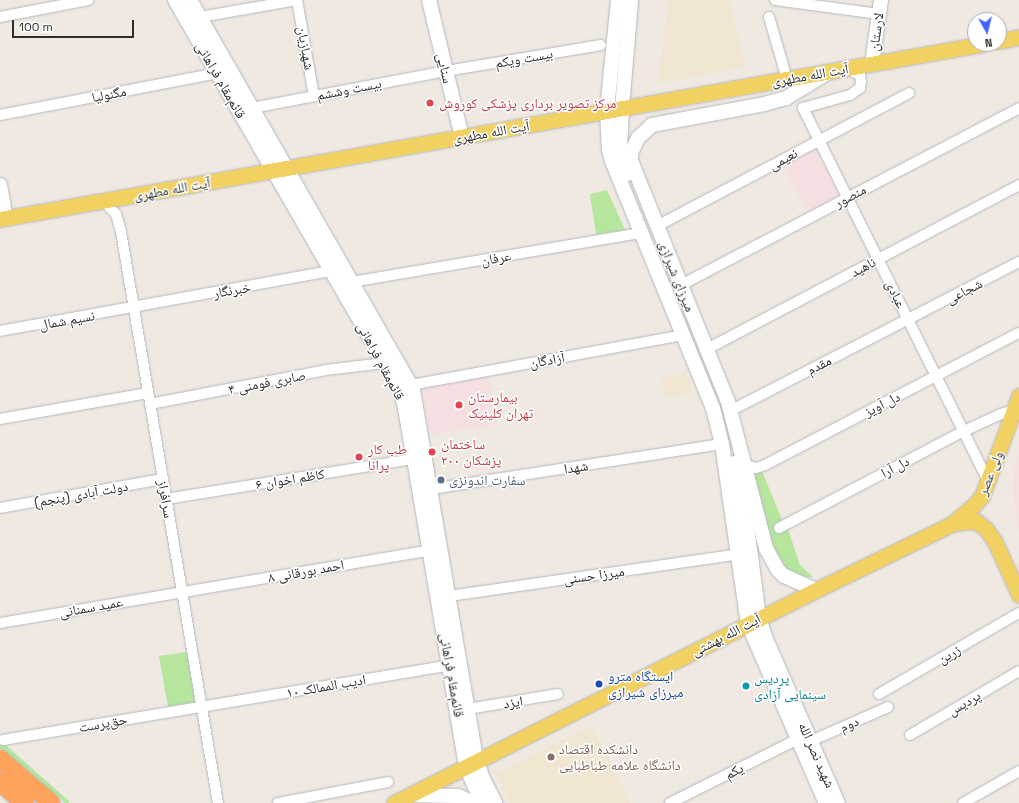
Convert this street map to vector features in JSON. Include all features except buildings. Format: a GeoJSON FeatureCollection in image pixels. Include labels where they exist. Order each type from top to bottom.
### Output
{"type":"FeatureCollection","features":[{"type":"Feature","properties":{"kind":"highway"},"geometry":{"type":"LineString","coordinates":[[0,759],[51,803]]}},
{"type":"Feature","properties":{"kind":"highway"},"geometry":{"type":"LineString","coordinates":[[0,782],[24,803]]}},
{"type":"Feature","properties":{"kind":"main road","name":"قائم‌مقام فراهانی"},"geometry":{"type":"LineString","coordinates":[[175,0],[218,73],[351,282],[411,385],[416,398],[468,709],[472,764]]}},
{"type":"Feature","properties":{"kind":"main road","name":"قائم‌مقام فراهانی"},"geometry":{"type":"LineString","coordinates":[[190,0],[252,108],[279,169],[330,271],[400,390],[404,403],[450,665],[472,764]]}},
{"type":"Feature","properties":{"kind":"main road","name":"سنایی"},"geometry":{"type":"LineString","coordinates":[[429,0],[462,137]]}},
{"type":"Feature","properties":{"kind":"main road","name":"میرزای شیرازی"},"geometry":{"type":"LineString","coordinates":[[618,0],[614,110],[621,158],[722,410],[744,513],[754,621]]}},
{"type":"Feature","properties":{"kind":"main road","name":"میرزای شیرازی"},"geometry":{"type":"LineString","coordinates":[[632,0],[609,150],[641,233],[713,408],[722,444],[739,554],[754,621]]}},
{"type":"Feature","properties":{"kind":"main road","name":"لارستان"},"geometry":{"type":"LineString","coordinates":[[872,64],[880,7]]}},
{"type":"Feature","properties":{"kind":"main road"},"geometry":{"type":"LineString","coordinates":[[1007,39],[1019,37]]}},
{"type":"Feature","properties":{"kind":"main road","name":"آیت الله مطهری"},"geometry":{"type":"LineString","coordinates":[[3,219],[967,47]]}},
{"type":"Feature","properties":{"kind":"main road","name":"میرزای شیرازی"},"geometry":{"type":"LineString","coordinates":[[816,590],[789,579],[778,570],[773,562],[763,537],[730,410],[631,161],[631,153],[635,141],[647,128],[663,122],[764,104],[786,98],[837,70]]}},
{"type":"Feature","properties":{"kind":"main road"},"geometry":{"type":"LineString","coordinates":[[0,185],[3,219]]}},
{"type":"Feature","properties":{"kind":"main road","name":"ولی عصر"},"geometry":{"type":"LineString","coordinates":[[952,524],[975,504],[988,480],[1019,396]]}},
{"type":"Feature","properties":{"kind":"main road"},"geometry":{"type":"LineString","coordinates":[[952,524],[972,520],[982,524],[995,542],[1014,576],[1019,595]]}},
{"type":"Feature","properties":{"kind":"main road","name":"آیت الله بهشتی"},"geometry":{"type":"LineString","coordinates":[[394,803],[816,590],[952,524]]}},
{"type":"Feature","properties":{"kind":"main road"},"geometry":{"type":"LineString","coordinates":[[754,621],[830,799]]}},
{"type":"Feature","properties":{"kind":"main road"},"geometry":{"type":"LineString","coordinates":[[472,764],[482,803]]}},
{"type":"Feature","properties":{"kind":"main road"},"geometry":{"type":"LineString","coordinates":[[472,764],[482,777],[495,803]]}},
{"type":"Feature","properties":{"kind":"main road"},"geometry":{"type":"LineString","coordinates":[[410,795],[458,796],[474,803]]}},
{"type":"Feature","properties":{"kind":"main road"},"geometry":{"type":"LineString","coordinates":[[444,803],[458,796]]}},
{"type":"Feature","properties":{"kind":"street"},"geometry":{"type":"LineString","coordinates":[[0,17],[88,0]]}},
{"type":"Feature","properties":{"kind":"street"},"geometry":{"type":"LineString","coordinates":[[200,17],[297,0]]}},
{"type":"Feature","properties":{"kind":"street","name":"شهبازیان"},"geometry":{"type":"LineString","coordinates":[[297,0],[314,96]]}},
{"type":"Feature","properties":{"kind":"street"},"geometry":{"type":"LineString","coordinates":[[775,0],[880,7]]}},
{"type":"Feature","properties":{"kind":"street"},"geometry":{"type":"LineString","coordinates":[[769,17],[787,79]]}},
{"type":"Feature","properties":{"kind":"street","name":"بیست ویکم"},"geometry":{"type":"LineString","coordinates":[[446,71],[601,45]]}},
{"type":"Feature","properties":{"kind":"street","name":"عبادی"},"geometry":{"type":"LineString","coordinates":[[837,70],[860,75],[862,81],[860,88],[850,95],[803,108],[988,480]]}},
{"type":"Feature","properties":{"kind":"street","name":"بیست وششم"},"geometry":{"type":"LineString","coordinates":[[252,108],[446,71]]}},
{"type":"Feature","properties":{"kind":"street","name":"مگنولیا"},"geometry":{"type":"LineString","coordinates":[[0,115],[218,73]]}},
{"type":"Feature","properties":{"kind":"street","name":"نعیمی"},"geometry":{"type":"LineString","coordinates":[[657,226],[819,139],[909,93]]}},
{"type":"Feature","properties":{"kind":"street","name":"منصور"},"geometry":{"type":"LineString","coordinates":[[681,285],[1019,108]]}},
{"type":"Feature","properties":{"kind":"street","name":"ناهید"},"geometry":{"type":"LineString","coordinates":[[707,349],[1019,185]]}},
{"type":"Feature","properties":{"kind":"street","name":"سرافراز"},"geometry":{"type":"LineString","coordinates":[[103,201],[112,209],[119,220],[218,803]]}},
{"type":"Feature","properties":{"kind":"street","name":"عرفان"},"geometry":{"type":"LineString","coordinates":[[351,282],[641,233]]}},
{"type":"Feature","properties":{"kind":"street","name":"شجاعی"},"geometry":{"type":"LineString","coordinates":[[908,319],[1019,262]]}},
{"type":"Feature","properties":{"kind":"street","name":"خبرنگار"},"geometry":{"type":"LineString","coordinates":[[134,308],[330,271]]}},
{"type":"Feature","properties":{"kind":"street","name":"نسیم شمال"},"geometry":{"type":"LineString","coordinates":[[0,331],[134,308]]}},
{"type":"Feature","properties":{"kind":"street","name":"مقدم"},"geometry":{"type":"LineString","coordinates":[[730,410],[908,319]]}},
{"type":"Feature","properties":{"kind":"street","name":"دل آویز"},"geometry":{"type":"LineString","coordinates":[[744,465],[751,468],[765,465],[1019,333]]}},
{"type":"Feature","properties":{"kind":"street","name":"آزادگان"},"geometry":{"type":"LineString","coordinates":[[411,385],[683,335]]}},
{"type":"Feature","properties":{"kind":"street","name":"صابری فومنی ۴"},"geometry":{"type":"LineString","coordinates":[[0,419],[149,399],[326,370],[384,363]]}},
{"type":"Feature","properties":{"kind":"street","name":"دل آرا"},"geometry":{"type":"LineString","coordinates":[[779,528],[964,431],[1013,410]]}},
{"type":"Feature","properties":{"kind":"street","name":"شهدا"},"geometry":{"type":"LineString","coordinates":[[431,489],[722,444]]}},
{"type":"Feature","properties":{"kind":"street","name":"کاظم اخوان ۶"},"geometry":{"type":"LineString","coordinates":[[166,499],[414,459]]}},
{"type":"Feature","properties":{"kind":"street","name":"دولت آبادی (پنجم)"},"geometry":{"type":"LineString","coordinates":[[0,508],[163,479]]}},
{"type":"Feature","properties":{"kind":"street","name":"احمد بورقانی ۸"},"geometry":{"type":"LineString","coordinates":[[182,592],[430,550]]}},
{"type":"Feature","properties":{"kind":"street","name":"میرزا حسنی"},"geometry":{"type":"LineString","coordinates":[[449,596],[739,554]]}},
{"type":"Feature","properties":{"kind":"street","name":"عمید سمنانی"},"geometry":{"type":"LineString","coordinates":[[0,623],[182,592]]}},
{"type":"Feature","properties":{"kind":"street","name":"زرین"},"geometry":{"type":"LineString","coordinates":[[879,694],[1019,613]]}},
{"type":"Feature","properties":{"kind":"street","name":"ادیب الممالک ۱۰"},"geometry":{"type":"LineString","coordinates":[[202,706],[450,665]]}},
{"type":"Feature","properties":{"kind":"street","name":"پردیس"},"geometry":{"type":"LineString","coordinates":[[910,735],[1019,671]]}},
{"type":"Feature","properties":{"kind":"street","name":"ایزد"},"geometry":{"type":"LineString","coordinates":[[468,709],[558,694]]}},
{"type":"Feature","properties":{"kind":"street","name":"حق‌پرست"},"geometry":{"type":"LineString","coordinates":[[3,740],[202,706]]}},
{"type":"Feature","properties":{"kind":"street","name":"دوم"},"geometry":{"type":"LineString","coordinates":[[804,740],[888,707]]}},
{"type":"Feature","properties":{"kind":"street","name":"یکم"},"geometry":{"type":"LineString","coordinates":[[670,803],[804,740]]}},
{"type":"Feature","properties":{"kind":"street"},"geometry":{"type":"LineString","coordinates":[[963,803],[1018,774]]}},
{"type":"Feature","properties":{"kind":"street"},"geometry":{"type":"LineString","coordinates":[[278,803],[388,782]]}},
{"type":"Feature","properties":{"kind":"shaded area"},"geometry":{"type":"Polygon","coordinates":[[[669,0],[729,0],[745,67],[658,84],[669,0]]]}},
{"type":"Feature","properties":{"kind":"shaded area"},"geometry":{"type":"Polygon","coordinates":[[[816,149],[839,196],[807,212],[783,165],[816,149]]]}},
{"type":"Feature","properties":{"kind":"shaded area"},"geometry":{"type":"Polygon","coordinates":[[[686,372],[691,393],[666,397],[661,379],[686,372]]]}},
{"type":"Feature","properties":{"kind":"shaded area","name":"بیمارستان تهران کلینیک"},"geometry":{"type":"Polygon","coordinates":[[[489,375],[497,424],[430,435],[422,386],[489,375]]]}},
{"type":"Feature","properties":{"kind":"shaded area"},"geometry":{"type":"Polygon","coordinates":[[[1019,454],[1019,533],[1013,492],[1015,467],[1019,454]]]}},
{"type":"Feature","properties":{"kind":"shaded area","name":"دانشکده اقتصاد دانشگاه علامه طباطبایی"},"geometry":{"type":"Polygon","coordinates":[[[591,725],[630,803],[510,803],[495,774],[591,725]]]}},
{"type":"Feature","properties":{"kind":"green space"},"geometry":{"type":"Polygon","coordinates":[[[607,190],[625,230],[596,234],[590,194],[607,190]]]}},
{"type":"Feature","properties":{"kind":"green space"},"geometry":{"type":"Polygon","coordinates":[[[762,471],[783,522],[788,529],[800,565],[813,577],[804,577],[787,570],[776,554],[761,512],[752,477],[756,473],[762,471]]]}},
{"type":"Feature","properties":{"kind":"green space"},"geometry":{"type":"Polygon","coordinates":[[[187,652],[195,702],[168,707],[159,656],[187,652]]]}},
{"type":"Feature","properties":{"kind":"green space"},"geometry":{"type":"Polygon","coordinates":[[[0,740],[69,801],[69,803],[65,803],[0,748],[0,740]]]}},
{"type":"Feature","properties":{"kind":"place","name":"مرکز تصویر برداری پزشکی کوروش"},"geometry":{"type":"Point","coordinates":[430,103]}},
{"type":"Feature","properties":{"kind":"place","name":"بیمارستان تهران کلینیک"},"geometry":{"type":"Point","coordinates":[459,405]}},
{"type":"Feature","properties":{"kind":"place","name":"ساختمان پزشکان ۲۰۰"},"geometry":{"type":"Point","coordinates":[432,452]}},
{"type":"Feature","properties":{"kind":"place","name":"طب کار پرانا"},"geometry":{"type":"Point","coordinates":[359,457]}},
{"type":"Feature","properties":{"kind":"place","name":"سفارت اندونزی"},"geometry":{"type":"Point","coordinates":[441,480]}},
{"type":"Feature","properties":{"kind":"place","name":"ایستگاه مترو میرزای شیرازی"},"geometry":{"type":"Point","coordinates":[599,684]}},
{"type":"Feature","properties":{"kind":"place","name":"پردیس سینمایی آزادی"},"geometry":{"type":"Point","coordinates":[746,686]}},
{"type":"Feature","properties":{"kind":"place","name":"دانشکده اقتصاد دانشگاه علامه طباطبایی"},"geometry":{"type":"Point","coordinates":[551,757]}}]}
